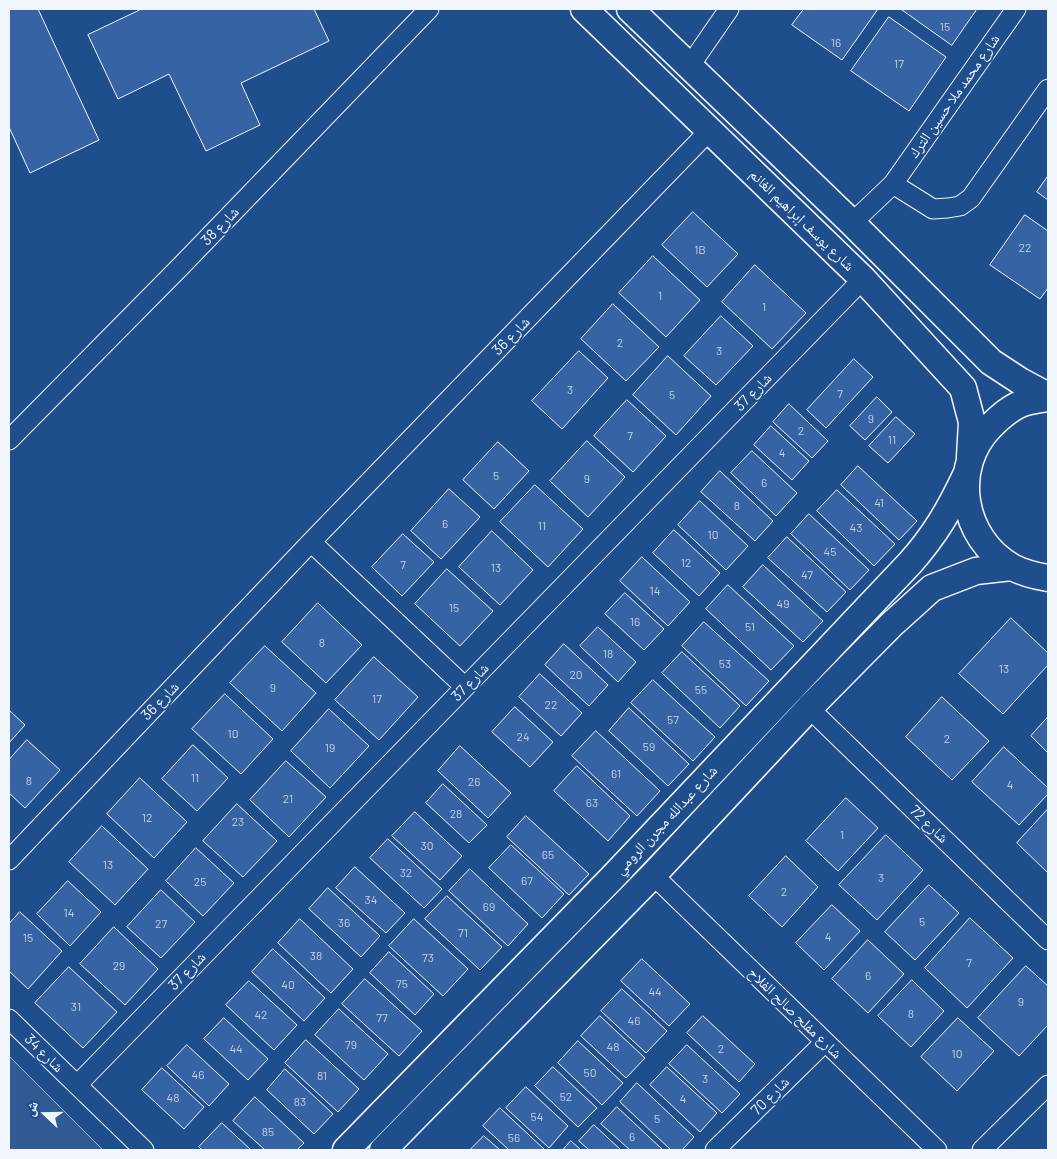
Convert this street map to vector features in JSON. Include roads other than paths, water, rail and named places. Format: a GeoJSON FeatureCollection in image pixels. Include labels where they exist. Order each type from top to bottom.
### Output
{"type":"FeatureCollection","features":[{"type":"Feature","properties":{"kind":"main road","name":"شارع يوسف إبراهيم الغانم"},"geometry":{"type":"LineString","coordinates":[[584,9],[863,279],[964,388],[972,422],[966,502],[974,528],[990,550],[1011,567]]}},
{"type":"Feature","properties":{"kind":"main road"},"geometry":{"type":"LineString","coordinates":[[630,9],[852,223],[991,362],[1048,397]]}},
{"type":"Feature","properties":{"kind":"main road","name":"شارع عبدالله مجرن الرومي"},"geometry":{"type":"LineString","coordinates":[[346,1150],[611,879],[910,563],[942,521],[954,500],[983,434],[1002,415],[1025,402],[1048,397]]}},
{"type":"Feature","properties":{"kind":"main road"},"geometry":{"type":"LineString","coordinates":[[1011,567],[1029,574],[1048,578]]}},
{"type":"Feature","properties":{"kind":"main road","name":"شارع عبدالله مجرن الرومي"},"geometry":{"type":"LineString","coordinates":[[382,1150],[653,875],[809,708],[891,625],[932,588],[976,571],[1011,567]]}},
{"type":"Feature","properties":{"kind":"street","name":"شارع 38"},"geometry":{"type":"LineString","coordinates":[[9,440],[181,266],[429,9]]}},
{"type":"Feature","properties":{"kind":"street"},"geometry":{"type":"LineString","coordinates":[[689,67],[729,9]]}},
{"type":"Feature","properties":{"kind":"street","name":"شارع محمد ملا حسين الترك"},"geometry":{"type":"LineString","coordinates":[[852,223],[893,184],[1016,9]]}},
{"type":"Feature","properties":{"kind":"street"},"geometry":{"type":"LineString","coordinates":[[893,184],[933,209],[960,206],[971,198],[1048,89]]}},
{"type":"Feature","properties":{"kind":"street","name":"شارع 36"},"geometry":{"type":"LineString","coordinates":[[12,849],[710,130]]}},
{"type":"Feature","properties":{"kind":"street","name":"شارع 37"},"geometry":{"type":"LineString","coordinates":[[77,1084],[863,279]]}},
{"type":"Feature","properties":{"kind":"street"},"geometry":{"type":"LineString","coordinates":[[311,542],[465,687]]}},
{"type":"Feature","properties":{"kind":"street","name":"شارع 72"},"geometry":{"type":"LineString","coordinates":[[809,708],[1048,940]]}},
{"type":"Feature","properties":{"kind":"street","name":"شارع مفلح صالح الفلاح"},"geometry":{"type":"LineString","coordinates":[[653,875],[937,1150]]}},
{"type":"Feature","properties":{"kind":"street","name":"شارع 34"},"geometry":{"type":"LineString","coordinates":[[9,1019],[144,1150]]}},
{"type":"Feature","properties":{"kind":"street","name":"شارع 70"},"geometry":{"type":"LineString","coordinates":[[715,1150],[824,1042]]}},
{"type":"Feature","properties":{"kind":"street"},"geometry":{"type":"LineString","coordinates":[[982,1150],[1048,1086]]}}]}
